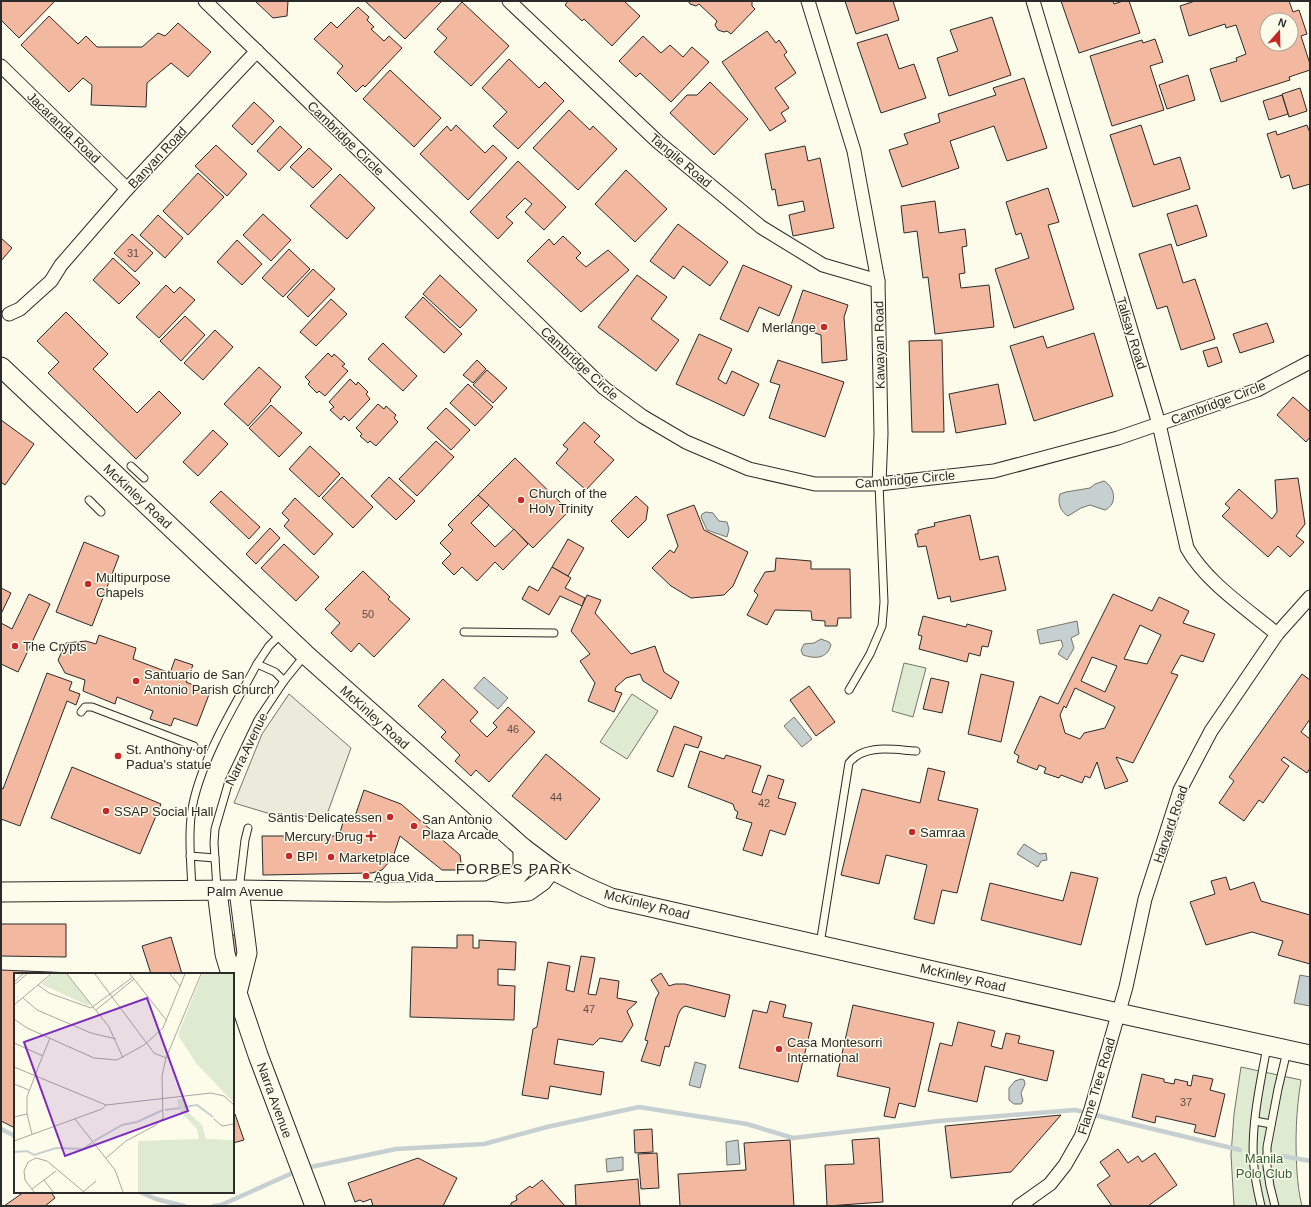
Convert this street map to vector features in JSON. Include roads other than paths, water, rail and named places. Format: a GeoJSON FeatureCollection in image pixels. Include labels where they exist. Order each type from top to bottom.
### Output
{"type":"FeatureCollection","features":[{"type":"Feature","properties":{"kind":"main road","name":"McKinley Road"},"geometry":{"type":"LineString","coordinates":[[1,367],[282,633],[523,848],[552,869],[586,887],[611,898],[820,944],[1118,1013],[1310,1054]]}},
{"type":"Feature","properties":{"kind":"main road","name":"Palm Avenue"},"geometry":{"type":"LineString","coordinates":[[488,891],[515,878],[523,868],[523,848]]}},
{"type":"Feature","properties":{"kind":"main road","name":"Palm Avenue"},"geometry":{"type":"LineString","coordinates":[[1,892],[239,890],[386,892],[488,891],[507,893],[528,891],[542,881],[552,869]]}},
{"type":"Feature","properties":{"kind":"main road","name":"Narra Avenue"},"geometry":{"type":"LineString","coordinates":[[239,890],[247,954],[235,987],[315,1206]]}},
{"type":"Feature","properties":{"kind":"main road","name":"Narra Avenue"},"geometry":{"type":"LineString","coordinates":[[217,891],[225,954],[231,973]]}},
{"type":"Feature","properties":{"kind":"street","name":"Cambridge Circle"},"geometry":{"type":"LineString","coordinates":[[205,1],[604,388],[642,416],[686,442],[750,469],[814,484],[879,484],[994,471],[1118,438],[1159,424],[1257,390],[1310,362]]}},
{"type":"Feature","properties":{"kind":"street","name":"Tangile Road"},"geometry":{"type":"LineString","coordinates":[[509,1],[658,142],[761,227],[823,265],[878,281]]}},
{"type":"Feature","properties":{"kind":"street","name":"Kawayan Road"},"geometry":{"type":"LineString","coordinates":[[808,1],[854,151],[878,281],[880,434],[879,484]]}},
{"type":"Feature","properties":{"kind":"street","name":"Talisay Road"},"geometry":{"type":"LineString","coordinates":[[1033,1],[1159,424],[1187,548],[1206,574],[1277,634]]}},
{"type":"Feature","properties":{"kind":"street","name":"Banyan Road"},"geometry":{"type":"LineString","coordinates":[[5,318],[20,309],[51,281],[61,265],[127,189],[257,51]]}},
{"type":"Feature","properties":{"kind":"street","name":"Jacaranda Road"},"geometry":{"type":"LineString","coordinates":[[1,66],[127,189]]}},
{"type":"Feature","properties":{"kind":"street","name":"Harvard Road"},"geometry":{"type":"LineString","coordinates":[[1118,1013],[1126,987],[1145,899],[1180,790],[1211,731],[1277,634],[1310,597]]}},
{"type":"Feature","properties":{"kind":"street","name":"Flame Tree Road"},"geometry":{"type":"LineString","coordinates":[[1019,1206],[1050,1184],[1065,1165],[1081,1137],[1091,1109],[1118,1013]]}},
{"type":"Feature","properties":{"kind":"lane"},"geometry":{"type":"LineString","coordinates":[[131,466],[144,478]]}},
{"type":"Feature","properties":{"kind":"lane","name":"Kawayan Road"},"geometry":{"type":"LineString","coordinates":[[849,690],[870,654],[882,626],[884,602],[879,484]]}},
{"type":"Feature","properties":{"kind":"lane"},"geometry":{"type":"LineString","coordinates":[[89,500],[101,512]]}},
{"type":"Feature","properties":{"kind":"lane"},"geometry":{"type":"LineString","coordinates":[[464,632],[554,633]]}},
{"type":"Feature","properties":{"kind":"lane"},"geometry":{"type":"LineString","coordinates":[[192,891],[190,856],[191,827],[194,800],[199,785],[210,754],[257,664],[269,646],[282,633]]}},
{"type":"Feature","properties":{"kind":"lane","name":"Narra Avenue"},"geometry":{"type":"LineString","coordinates":[[217,891],[214,843],[215,829],[229,781],[258,720],[284,681],[305,654]]}},
{"type":"Feature","properties":{"kind":"lane"},"geometry":{"type":"LineString","coordinates":[[257,664],[275,672],[284,681]]}},
{"type":"Feature","properties":{"kind":"lane"},"geometry":{"type":"LineString","coordinates":[[81,712],[86,707],[92,707],[194,746]]}},
{"type":"Feature","properties":{"kind":"lane"},"geometry":{"type":"LineString","coordinates":[[820,944],[849,763],[854,757],[860,754],[878,750],[916,751]]}},
{"type":"Feature","properties":{"kind":"lane"},"geometry":{"type":"LineString","coordinates":[[239,890],[245,840],[248,828]]}},
{"type":"Feature","properties":{"kind":"lane"},"geometry":{"type":"LineString","coordinates":[[190,856],[215,858]]}},
{"type":"Feature","properties":{"kind":"lane"},"geometry":{"type":"LineString","coordinates":[[1261,1206],[1253,1165],[1255,1121],[1268,1045]]}},
{"type":"Feature","properties":{"kind":"lane"},"geometry":{"type":"LineString","coordinates":[[1275,1206],[1267,1166],[1267,1147],[1288,1049]]}},
{"type":"Feature","properties":{"kind":"lane"},"geometry":{"type":"LineString","coordinates":[[1255,1121],[1271,1124]]}},
{"type":"Feature","properties":{"kind":"waterway"},"geometry":{"type":"LineString","coordinates":[[306,1168],[396,1149],[484,1144],[547,1127],[639,1107],[747,1124],[793,1138],[939,1121],[1075,1110],[1080,1111]]}},
{"type":"Feature","properties":{"kind":"waterway"},"geometry":{"type":"LineString","coordinates":[[1095,1115],[1240,1150]]}},
{"type":"Feature","properties":{"kind":"waterway"},"geometry":{"type":"LineString","coordinates":[[1,1129],[14,1136]]}},
{"type":"Feature","properties":{"kind":"waterway"},"geometry":{"type":"LineString","coordinates":[[1283,1156],[1310,1161]]}},
{"type":"Feature","properties":{"kind":"waterway"},"geometry":{"type":"LineString","coordinates":[[214,1206],[221,1205],[297,1171]]}},
{"type":"Feature","properties":{"kind":"waterway"},"geometry":{"type":"LineString","coordinates":[[142,1193],[156,1199],[184,1206]]}},
{"type":"Feature","properties":{"kind":"place","name":"Merlange"},"geometry":{"type":"Point","coordinates":[824,327]}},
{"type":"Feature","properties":{"kind":"place","name":"Church of the Holy Trinity"},"geometry":{"type":"Point","coordinates":[521,500]}},
{"type":"Feature","properties":{"kind":"place","name":"Multipurpose Chapels"},"geometry":{"type":"Point","coordinates":[88,584]}},
{"type":"Feature","properties":{"kind":"place","name":"The Crypts"},"geometry":{"type":"Point","coordinates":[15,646]}},
{"type":"Feature","properties":{"kind":"place","name":"Santuario de San Antonio Parish Church"},"geometry":{"type":"Point","coordinates":[136,681]}},
{"type":"Feature","properties":{"kind":"place","name":"St. Anthony of Padua's statue"},"geometry":{"type":"Point","coordinates":[118,756]}},
{"type":"Feature","properties":{"kind":"place","name":"SSAP Social Hall"},"geometry":{"type":"Point","coordinates":[106,811]}},
{"type":"Feature","properties":{"kind":"place","name":"Säntis Delicatessen"},"geometry":{"type":"Point","coordinates":[390,817]}},
{"type":"Feature","properties":{"kind":"place","name":"San Antonio Plaza Arcade"},"geometry":{"type":"Point","coordinates":[414,826]}},
{"type":"Feature","properties":{"kind":"place","name":"Samraa"},"geometry":{"type":"Point","coordinates":[912,832]}},
{"type":"Feature","properties":{"kind":"place","name":"Mercury Drug"},"geometry":{"type":"Point","coordinates":[371,836]}},
{"type":"Feature","properties":{"kind":"place","name":"BPI"},"geometry":{"type":"Point","coordinates":[289,856]}},
{"type":"Feature","properties":{"kind":"place","name":"Marketplace"},"geometry":{"type":"Point","coordinates":[331,857]}},
{"type":"Feature","properties":{"kind":"place","name":"Agua Vida"},"geometry":{"type":"Point","coordinates":[366,876]}},
{"type":"Feature","properties":{"kind":"place","name":"Casa Montesorri International"},"geometry":{"type":"Point","coordinates":[779,1049]}},
{"type":"Feature","properties":{"kind":"district","name":"FORBES PARK"},"geometry":{"type":"Point","coordinates":[514,869]}},
{"type":"Feature","properties":{"kind":"park label","name":"Manila Polo Club"},"geometry":{"type":"Point","coordinates":[1264,1166]}}]}
